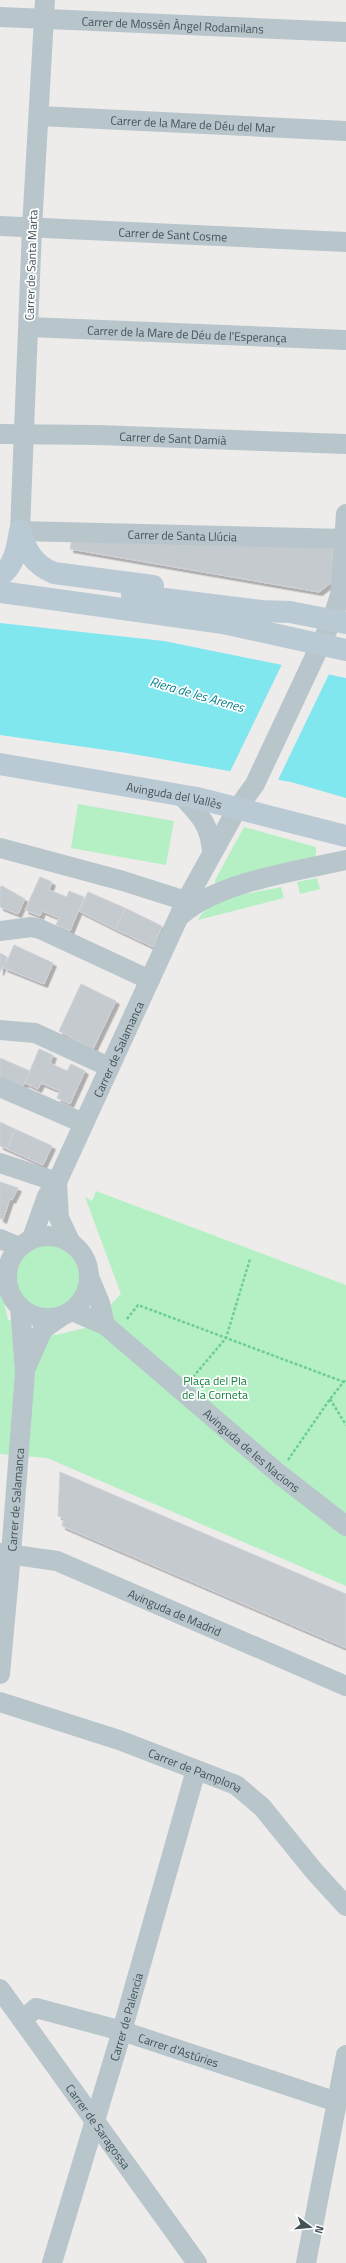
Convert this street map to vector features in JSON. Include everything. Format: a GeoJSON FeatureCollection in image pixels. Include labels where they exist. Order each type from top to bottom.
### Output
{"type":"FeatureCollection","features":[{"type":"Feature","properties":{"kind":"main road"},"geometry":{"type":"LineString","coordinates":[[0,577],[12,563],[17,549],[20,531]]}},
{"type":"Feature","properties":{"kind":"main road"},"geometry":{"type":"LineString","coordinates":[[20,531],[30,555],[40,566],[54,573],[233,598],[262,603],[290,612],[339,622]]}},
{"type":"Feature","properties":{"kind":"main road"},"geometry":{"type":"LineString","coordinates":[[0,577],[211,606],[290,612]]}},
{"type":"Feature","properties":{"kind":"main road"},"geometry":{"type":"LineString","coordinates":[[0,592],[223,623],[317,650],[346,650]]}},
{"type":"Feature","properties":{"kind":"main road","name":"Avinguda del Vallès"},"geometry":{"type":"LineString","coordinates":[[0,764],[181,795],[346,836]]}},
{"type":"Feature","properties":{"kind":"street","name":"Carrer de Mossèn Àngel Rodamilans"},"geometry":{"type":"LineString","coordinates":[[0,17],[44,9],[346,32]]}},
{"type":"Feature","properties":{"kind":"street","name":"Carrer de Santa Marta"},"geometry":{"type":"LineString","coordinates":[[20,531],[32,228],[44,9]]}},
{"type":"Feature","properties":{"kind":"street","name":"Carrer de la Mare de Déu del Mar"},"geometry":{"type":"LineString","coordinates":[[39,116],[346,131]]}},
{"type":"Feature","properties":{"kind":"street","name":"Carrer de Sant Cosme"},"geometry":{"type":"LineString","coordinates":[[0,226],[346,242]]}},
{"type":"Feature","properties":{"kind":"street","name":"Carrer de la Mare de Déu de l'Esperança"},"geometry":{"type":"LineString","coordinates":[[28,327],[346,340]]}},
{"type":"Feature","properties":{"kind":"street","name":"Carrer de Sant Damià"},"geometry":{"type":"LineString","coordinates":[[0,434],[104,435],[346,444]]}},
{"type":"Feature","properties":{"kind":"street","name":"Carrer de Salamanca"},"geometry":{"type":"LineString","coordinates":[[26,1243],[47,1196],[57,1182],[183,909],[212,852],[237,808],[255,784],[317,650],[339,622],[340,595],[346,539],[346,514]]}},
{"type":"Feature","properties":{"kind":"street","name":"Carrer de Santa Llúcia"},"geometry":{"type":"LineString","coordinates":[[20,531],[346,539]]}},
{"type":"Feature","properties":{"kind":"street"},"geometry":{"type":"LineString","coordinates":[[181,795],[203,819],[211,835],[212,852]]}},
{"type":"Feature","properties":{"kind":"street"},"geometry":{"type":"LineString","coordinates":[[0,848],[130,883],[183,909]]}},
{"type":"Feature","properties":{"kind":"street","name":"Carrer de Salamanca"},"geometry":{"type":"LineString","coordinates":[[183,909],[206,897],[237,886],[346,860]]}},
{"type":"Feature","properties":{"kind":"street"},"geometry":{"type":"LineString","coordinates":[[0,931],[31,927],[40,929],[150,980]]}},
{"type":"Feature","properties":{"kind":"street"},"geometry":{"type":"LineString","coordinates":[[0,1030],[35,1032],[109,1067]]}},
{"type":"Feature","properties":{"kind":"street"},"geometry":{"type":"LineString","coordinates":[[0,1087],[83,1124]]}},
{"type":"Feature","properties":{"kind":"street"},"geometry":{"type":"LineString","coordinates":[[0,1163],[57,1182]]}},
{"type":"Feature","properties":{"kind":"street","name":"Carrer de Salamanca"},"geometry":{"type":"LineString","coordinates":[[57,1182],[57,1206],[60,1218],[70,1241]]}},
{"type":"Feature","properties":{"kind":"street"},"geometry":{"type":"LineString","coordinates":[[90,1279],[87,1291],[81,1302],[67,1313],[40,1318],[20,1308],[8,1289],[4,1263],[26,1243],[45,1235],[58,1236],[70,1241],[83,1254],[87,1262],[90,1279],[110,1329]]}},
{"type":"Feature","properties":{"kind":"street"},"geometry":{"type":"LineString","coordinates":[[0,1239],[26,1243]]}},
{"type":"Feature","properties":{"kind":"street","name":"Carrer de Salamanca"},"geometry":{"type":"LineString","coordinates":[[0,1674],[6,1554],[25,1372],[20,1308]]}},
{"type":"Feature","properties":{"kind":"street","name":"Carrer de Salamanca"},"geometry":{"type":"LineString","coordinates":[[25,1372],[43,1329],[67,1313]]}},
{"type":"Feature","properties":{"kind":"street","name":"Avinguda de les Nacions"},"geometry":{"type":"LineString","coordinates":[[67,1313],[110,1329],[280,1474],[346,1526]]}},
{"type":"Feature","properties":{"kind":"street","name":"Avinguda de Madrid"},"geometry":{"type":"LineString","coordinates":[[6,1554],[57,1561],[346,1686]]}},
{"type":"Feature","properties":{"kind":"street","name":"Carrer de Pamplona"},"geometry":{"type":"LineString","coordinates":[[0,1702],[119,1740],[236,1785],[262,1807],[314,1871],[346,1906]]}},
{"type":"Feature","properties":{"kind":"street","name":"Carrer de Palencia"},"geometry":{"type":"LineString","coordinates":[[52,2263],[122,2031],[196,1770]]}},
{"type":"Feature","properties":{"kind":"street","name":"Carrer de Saragossa"},"geometry":{"type":"LineString","coordinates":[[0,1990],[197,2263]]}},
{"type":"Feature","properties":{"kind":"street","name":"Carrer d'Astúries"},"geometry":{"type":"LineString","coordinates":[[22,2020],[36,2008],[122,2031],[337,2102]]}},
{"type":"Feature","properties":{"kind":"street"},"geometry":{"type":"LineString","coordinates":[[306,2263],[346,2055]]}},
{"type":"Feature","properties":{"kind":"path"},"geometry":{"type":"LineString","coordinates":[[181,1391],[226,1338],[250,1259]]}},
{"type":"Feature","properties":{"kind":"path"},"geometry":{"type":"LineString","coordinates":[[110,1329],[138,1305],[345,1381],[330,1399],[280,1474]]}},
{"type":"Feature","properties":{"kind":"path"},"geometry":{"type":"LineString","coordinates":[[330,1399],[346,1425]]}},
{"type":"Feature","properties":{"kind":"green space"},"geometry":{"type":"Polygon","coordinates":[[[78,804],[174,821],[166,865],[71,848],[78,804]]]}},
{"type":"Feature","properties":{"kind":"green space"},"geometry":{"type":"Polygon","coordinates":[[[244,827],[316,847],[316,860],[215,884],[215,880],[244,827]]]}},
{"type":"Feature","properties":{"kind":"green space"},"geometry":{"type":"Polygon","coordinates":[[[317,878],[320,889],[300,894],[297,882],[317,878]]]}},
{"type":"Feature","properties":{"kind":"green space"},"geometry":{"type":"Polygon","coordinates":[[[281,887],[284,898],[198,920],[204,912],[223,901],[281,887]]]}},
{"type":"Feature","properties":{"kind":"green space","name":"Plaça del Pla de la Corneta"},"geometry":{"type":"Polygon","coordinates":[[[96,1191],[346,1285],[346,1586],[47,1458],[0,1454],[0,1284],[8,1320],[56,1335],[89,1327],[121,1294],[85,1197],[92,1201],[96,1191]]]}},
{"type":"Feature","properties":{"kind":"green space"},"geometry":{"type":"Polygon","coordinates":[[[48,1244],[61,1247],[72,1254],[79,1265],[82,1278],[79,1291],[72,1302],[61,1309],[48,1312],[35,1309],[24,1302],[17,1291],[14,1278],[17,1265],[24,1254],[35,1247],[48,1244]]]}},
{"type":"Feature","properties":{"kind":"water","name":"Riera de les Arenes"},"geometry":{"type":"Polygon","coordinates":[[[0,623],[164,641],[346,678],[346,798],[291,782],[127,753],[0,735],[0,623]]]}},
{"type":"Feature","properties":{"kind":"pier"},"geometry":{"type":"Polygon","coordinates":[[[283,662],[330,672],[277,782],[229,774],[283,662]]]}},
{"type":"Feature","properties":{"kind":"building"},"geometry":{"type":"Polygon","coordinates":[[[72,539],[333,546],[332,582],[319,592],[70,549],[72,539]]]}},
{"type":"Feature","properties":{"kind":"building"},"geometry":{"type":"Polygon","coordinates":[[[40,877],[52,882],[49,890],[67,897],[69,891],[84,897],[70,931],[56,925],[59,918],[42,911],[40,916],[25,910],[40,877]]]}},
{"type":"Feature","properties":{"kind":"building"},"geometry":{"type":"Polygon","coordinates":[[[2,886],[25,899],[18,914],[0,907],[0,887],[2,886]]]}},
{"type":"Feature","properties":{"kind":"building"},"geometry":{"type":"Polygon","coordinates":[[[88,892],[125,908],[115,929],[79,911],[88,892]]]}},
{"type":"Feature","properties":{"kind":"building"},"geometry":{"type":"Polygon","coordinates":[[[125,908],[162,926],[153,947],[115,929],[125,908]]]}},
{"type":"Feature","properties":{"kind":"building"},"geometry":{"type":"Polygon","coordinates":[[[14,945],[53,963],[44,984],[4,968],[14,945]]]}},
{"type":"Feature","properties":{"kind":"building"},"geometry":{"type":"Polygon","coordinates":[[[0,953],[7,957],[0,972],[0,953]]]}},
{"type":"Feature","properties":{"kind":"building"},"geometry":{"type":"Polygon","coordinates":[[[81,984],[116,1001],[93,1049],[59,1031],[81,984]]]}},
{"type":"Feature","properties":{"kind":"building"},"geometry":{"type":"Polygon","coordinates":[[[39,1049],[53,1055],[50,1063],[67,1071],[71,1064],[85,1071],[70,1104],[57,1098],[60,1091],[41,1083],[38,1089],[25,1083],[39,1049]]]}},
{"type":"Feature","properties":{"kind":"building"},"geometry":{"type":"Polygon","coordinates":[[[0,1058],[30,1071],[21,1091],[0,1082],[0,1058]]]}},
{"type":"Feature","properties":{"kind":"building"},"geometry":{"type":"Polygon","coordinates":[[[0,1122],[15,1129],[7,1149],[0,1146],[0,1122]]]}},
{"type":"Feature","properties":{"kind":"building"},"geometry":{"type":"Polygon","coordinates":[[[15,1129],[52,1146],[43,1165],[7,1149],[15,1129]]]}},
{"type":"Feature","properties":{"kind":"building"},"geometry":{"type":"Polygon","coordinates":[[[0,1182],[18,1188],[12,1200],[10,1199],[3,1220],[0,1218],[0,1182]]]}},
{"type":"Feature","properties":{"kind":"building"},"geometry":{"type":"Polygon","coordinates":[[[60,1472],[346,1594],[346,1648],[62,1526],[64,1518],[58,1516],[60,1472]]]}}]}
